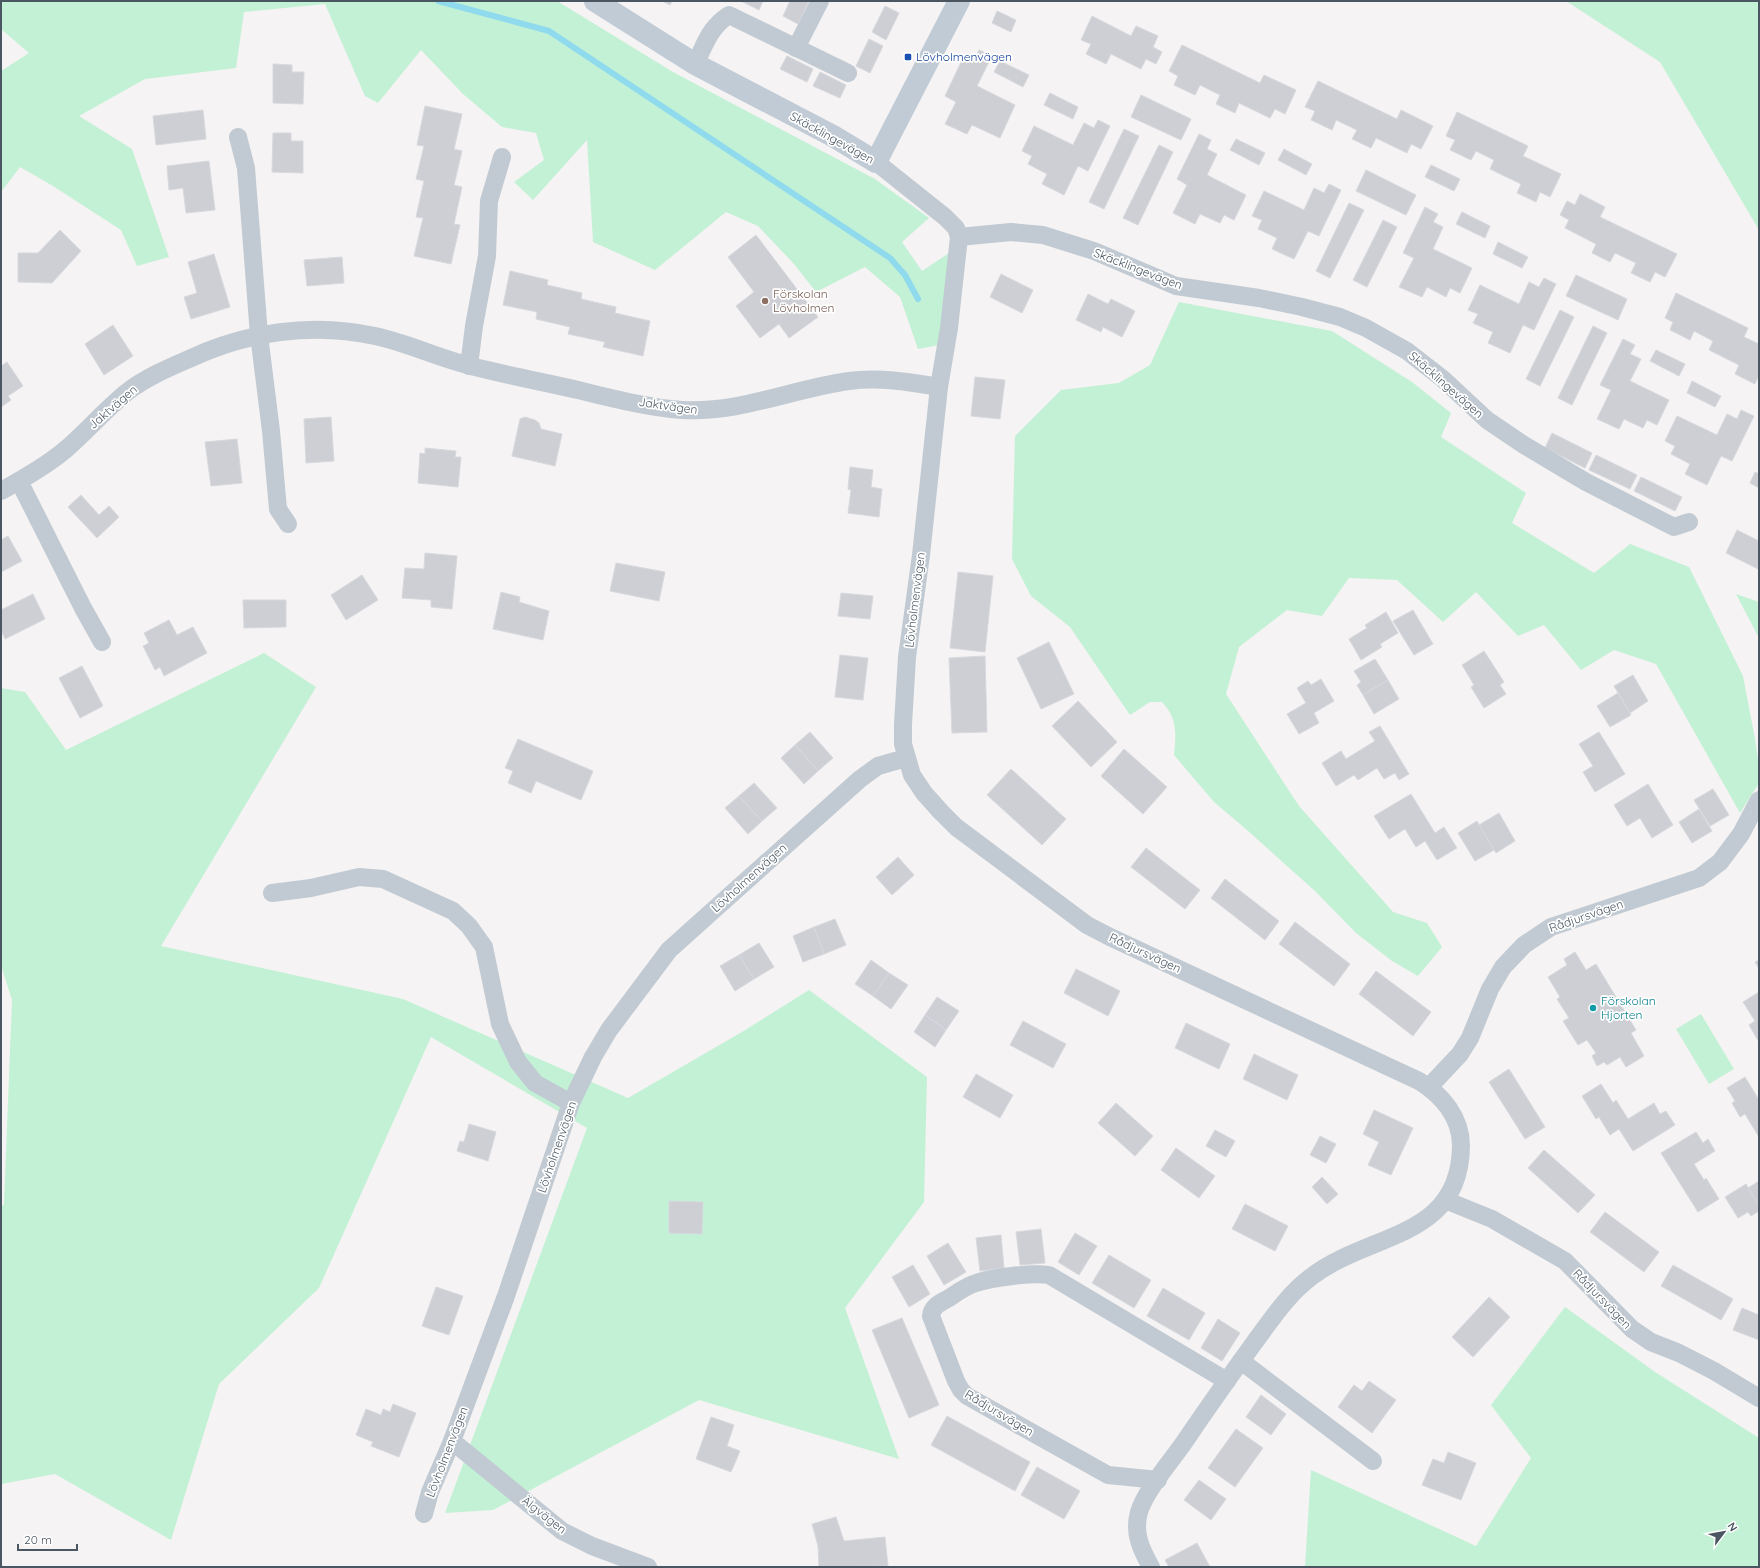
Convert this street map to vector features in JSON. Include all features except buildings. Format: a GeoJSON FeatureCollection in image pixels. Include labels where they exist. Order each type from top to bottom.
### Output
{"type":"FeatureCollection","features":[{"type":"Feature","properties":{"kind":"street","name":"Skäcklingevägen"},"geometry":{"type":"LineString","coordinates":[[595,1],[696,64],[833,136],[876,162],[945,217],[956,228],[959,236],[1011,232],[1043,235],[1094,251],[1176,286],[1259,298],[1340,317],[1366,328],[1407,351],[1443,379],[1487,420],[1524,445],[1586,482],[1674,527],[1689,522]]}},
{"type":"Feature","properties":{"kind":"street"},"geometry":{"type":"LineString","coordinates":[[796,48],[820,1]]}},
{"type":"Feature","properties":{"kind":"street"},"geometry":{"type":"LineString","coordinates":[[876,162],[959,1]]}},
{"type":"Feature","properties":{"kind":"street"},"geometry":{"type":"LineString","coordinates":[[696,64],[712,29],[729,15],[848,73]]}},
{"type":"Feature","properties":{"kind":"street"},"geometry":{"type":"LineString","coordinates":[[238,137],[246,168],[259,335],[271,431],[278,509],[288,524]]}},
{"type":"Feature","properties":{"kind":"street"},"geometry":{"type":"LineString","coordinates":[[469,366],[474,326],[487,256],[489,201],[502,157]]}},
{"type":"Feature","properties":{"kind":"street","name":"Lövholmenvägen"},"geometry":{"type":"LineString","coordinates":[[424,1514],[430,1492],[452,1441],[506,1296],[571,1103],[593,1057],[609,1030],[669,950],[860,779],[878,766],[906,758],[903,744],[904,689],[921,555],[939,387],[949,328],[959,236]]}},
{"type":"Feature","properties":{"kind":"street","name":"Jaktvägen"},"geometry":{"type":"LineString","coordinates":[[1,491],[19,481],[64,451],[126,393],[143,382],[191,358],[259,335],[295,330],[347,331],[376,336],[469,366],[611,398],[680,410],[704,411],[734,408],[848,381],[889,379],[939,387]]}},
{"type":"Feature","properties":{"kind":"street"},"geometry":{"type":"LineString","coordinates":[[19,481],[82,608],[102,642]]}},
{"type":"Feature","properties":{"kind":"street","name":"Rådjursvägen"},"geometry":{"type":"LineString","coordinates":[[906,758],[912,775],[924,793],[951,822],[1087,925],[1400,1071],[1429,1087],[1437,1093],[1451,1111],[1460,1136],[1459,1170],[1451,1192],[1431,1216],[1420,1224],[1336,1260],[1310,1277],[1286,1301],[1241,1361],[1158,1480],[1139,1510],[1137,1524],[1139,1543],[1151,1567]]}},
{"type":"Feature","properties":{"kind":"street","name":"Rådjursvägen"},"geometry":{"type":"LineString","coordinates":[[1429,1087],[1460,1054],[1470,1038],[1490,989],[1503,967],[1524,945],[1551,927],[1699,878],[1720,862],[1741,834],[1759,800]]}},
{"type":"Feature","properties":{"kind":"street"},"geometry":{"type":"LineString","coordinates":[[272,894],[311,888],[359,877],[383,879],[453,911],[469,926],[484,946],[500,1024],[518,1062],[535,1083],[571,1103]]}},
{"type":"Feature","properties":{"kind":"street","name":"Rådjursvägen"},"geometry":{"type":"LineString","coordinates":[[1445,1200],[1492,1218],[1565,1261],[1632,1329],[1651,1342],[1679,1353],[1714,1371],[1759,1398]]}},
{"type":"Feature","properties":{"kind":"street","name":"Rådjursvägen"},"geometry":{"type":"LineString","coordinates":[[1158,1480],[1108,1476],[967,1396],[961,1390],[956,1380],[931,1316],[932,1310],[942,1302],[977,1282],[1035,1274],[1049,1275],[1227,1381]]}},
{"type":"Feature","properties":{"kind":"street"},"geometry":{"type":"LineString","coordinates":[[1241,1361],[1373,1461]]}},
{"type":"Feature","properties":{"kind":"street","name":"Älgvägen"},"geometry":{"type":"LineString","coordinates":[[452,1441],[562,1531],[592,1546],[648,1567]]}},
{"type":"Feature","properties":{"kind":"green space"},"geometry":{"type":"Polygon","coordinates":[[[1,1],[557,1],[673,72],[875,179],[929,218],[902,242],[922,271],[952,251],[939,345],[918,349],[900,297],[865,267],[816,292],[794,264],[758,226],[726,212],[655,270],[593,242],[587,140],[533,200],[514,182],[544,160],[536,133],[502,127],[463,94],[421,50],[378,103],[365,96],[325,4],[244,12],[236,68],[145,79],[79,116],[132,149],[169,257],[137,266],[121,230],[53,186],[20,167],[1,192],[1,71],[29,53],[1,29],[1,1]]]}},
{"type":"Feature","properties":{"kind":"green space"},"geometry":{"type":"Polygon","coordinates":[[[1566,1],[1759,1],[1759,230],[1660,62],[1566,1]]]}},
{"type":"Feature","properties":{"kind":"green space"},"geometry":{"type":"Polygon","coordinates":[[[1179,302],[1332,331],[1412,382],[1451,413],[1441,437],[1526,493],[1512,523],[1594,573],[1630,544],[1689,567],[1743,676],[1755,739],[1759,767],[1759,783],[1740,813],[1656,664],[1614,650],[1581,670],[1544,625],[1518,636],[1476,592],[1443,622],[1397,580],[1349,578],[1322,616],[1287,610],[1239,647],[1226,694],[1299,806],[1393,912],[1427,923],[1442,947],[1418,976],[1392,961],[1356,933],[1315,891],[1214,802],[1174,755],[1175,727],[1171,714],[1162,702],[1150,702],[1130,715],[1070,627],[1031,596],[1012,559],[1015,436],[1061,390],[1119,383],[1150,365],[1179,302]]]}},
{"type":"Feature","properties":{"kind":"green space"},"geometry":{"type":"Polygon","coordinates":[[[1736,594],[1759,602],[1759,638],[1736,594]]]}},
{"type":"Feature","properties":{"kind":"green space"},"geometry":{"type":"Polygon","coordinates":[[[264,653],[316,687],[161,946],[403,999],[628,1098],[742,1032],[809,990],[927,1077],[924,1202],[845,1308],[899,1459],[699,1400],[493,1510],[445,1513],[587,1128],[431,1037],[319,1288],[219,1384],[171,1540],[55,1474],[1,1484],[1,1207],[4,1204],[12,1000],[1,965],[1,688],[25,692],[66,750],[264,653]]]}},
{"type":"Feature","properties":{"kind":"green space"},"geometry":{"type":"Polygon","coordinates":[[[1701,1014],[1734,1069],[1709,1084],[1676,1029],[1701,1014]]]}},
{"type":"Feature","properties":{"kind":"green space"},"geometry":{"type":"Polygon","coordinates":[[[1565,1307],[1655,1372],[1759,1438],[1759,1567],[1305,1567],[1311,1470],[1476,1546],[1531,1458],[1491,1405],[1565,1307]]]}},
{"type":"Feature","properties":{"kind":"waterway"},"geometry":{"type":"LineString","coordinates":[[438,1],[549,31],[890,258],[905,275],[918,299]]}},
{"type":"Feature","properties":{"kind":"place","name":"Lövholmenvägen"},"geometry":{"type":"Point","coordinates":[908,57]}},
{"type":"Feature","properties":{"kind":"place","name":"Förskolan Lövholmen"},"geometry":{"type":"Point","coordinates":[765,301]}},
{"type":"Feature","properties":{"kind":"place","name":"Förskolan Hjorten"},"geometry":{"type":"Point","coordinates":[1593,1008]}}]}
